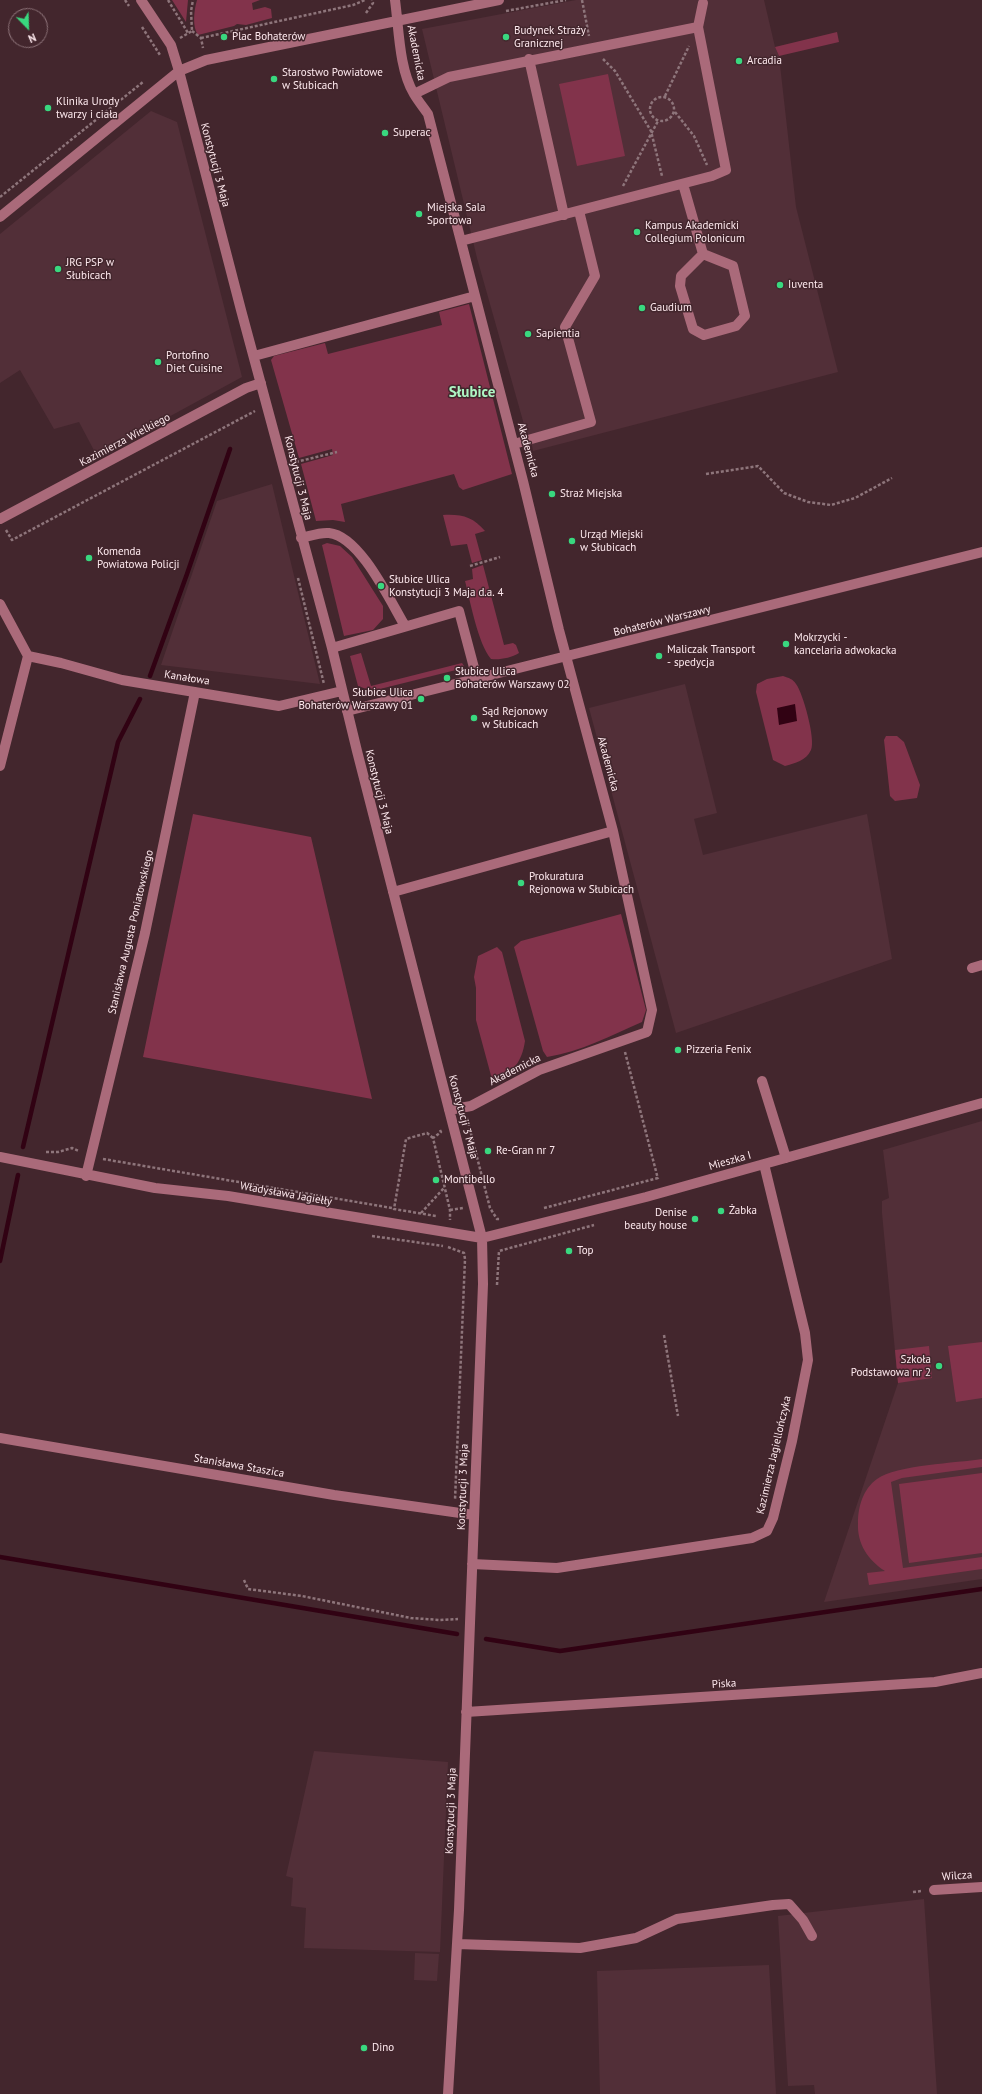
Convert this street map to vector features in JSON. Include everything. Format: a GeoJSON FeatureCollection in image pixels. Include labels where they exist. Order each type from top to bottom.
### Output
{"type":"FeatureCollection","features":[{"type":"Feature","properties":{"kind":"street"},"geometry":{"type":"LineString","coordinates":[[141,0],[171,45],[179,71]]}},
{"type":"Feature","properties":{"kind":"street"},"geometry":{"type":"LineString","coordinates":[[395,0],[398,20]]}},
{"type":"Feature","properties":{"kind":"street"},"geometry":{"type":"LineString","coordinates":[[0,218],[179,71],[206,60],[499,0]]}},
{"type":"Feature","properties":{"kind":"street"},"geometry":{"type":"LineString","coordinates":[[461,242],[683,184],[712,176],[726,170],[698,27],[703,3]]}},
{"type":"Feature","properties":{"kind":"street","name":"Akademicka"},"geometry":{"type":"LineString","coordinates":[[398,20],[407,80],[414,94],[428,114],[514,444],[566,656],[613,831],[652,1010],[648,1032],[539,1070],[471,1106],[449,1110]]}},
{"type":"Feature","properties":{"kind":"street"},"geometry":{"type":"LineString","coordinates":[[414,94],[449,76],[698,27]]}},
{"type":"Feature","properties":{"kind":"street"},"geometry":{"type":"LineString","coordinates":[[529,60],[564,215]]}},
{"type":"Feature","properties":{"kind":"street","name":"Konstytucji 3 Maja"},"geometry":{"type":"LineString","coordinates":[[179,71],[268,406],[301,538],[332,648],[482,1238],[483,1277],[457,1944],[448,2094]]}},
{"type":"Feature","properties":{"kind":"street"},"geometry":{"type":"LineString","coordinates":[[683,184],[703,254]]}},
{"type":"Feature","properties":{"kind":"street"},"geometry":{"type":"LineString","coordinates":[[514,444],[591,422],[565,328],[595,276],[579,211]]}},
{"type":"Feature","properties":{"kind":"street"},"geometry":{"type":"LineString","coordinates":[[703,254],[733,266],[745,316],[736,326],[704,335],[693,329],[680,286],[681,276],[703,254]]}},
{"type":"Feature","properties":{"kind":"street"},"geometry":{"type":"LineString","coordinates":[[254,356],[475,296]]}},
{"type":"Feature","properties":{"kind":"street","name":"Kazimierza Wielkiego"},"geometry":{"type":"LineString","coordinates":[[0,519],[246,388],[261,383]]}},
{"type":"Feature","properties":{"kind":"street"},"geometry":{"type":"LineString","coordinates":[[301,538],[327,532],[338,535],[350,544],[373,573],[405,626]]}},
{"type":"Feature","properties":{"kind":"street","name":"Bohaterów Warszawy"},"geometry":{"type":"LineString","coordinates":[[347,711],[982,552]]}},
{"type":"Feature","properties":{"kind":"street"},"geometry":{"type":"LineString","coordinates":[[0,604],[28,656],[0,766]]}},
{"type":"Feature","properties":{"kind":"street"},"geometry":{"type":"LineString","coordinates":[[332,648],[458,611],[477,679]]}},
{"type":"Feature","properties":{"kind":"street","name":"Kanałowa"},"geometry":{"type":"LineString","coordinates":[[28,656],[61,663],[122,680],[279,706],[342,691]]}},
{"type":"Feature","properties":{"kind":"street","name":"Stanisława Augusta Poniatowskiego"},"geometry":{"type":"LineString","coordinates":[[86,1176],[145,932],[195,692]]}},
{"type":"Feature","properties":{"kind":"street"},"geometry":{"type":"LineString","coordinates":[[393,892],[613,831]]}},
{"type":"Feature","properties":{"kind":"street"},"geometry":{"type":"LineString","coordinates":[[762,1081],[786,1158]]}},
{"type":"Feature","properties":{"kind":"street","name":"Mieszka I"},"geometry":{"type":"LineString","coordinates":[[482,1238],[662,1193],[982,1103]]}},
{"type":"Feature","properties":{"kind":"street","name":"Władysława Jagiełły"},"geometry":{"type":"LineString","coordinates":[[0,1157],[86,1176],[155,1188],[228,1196],[450,1234],[482,1238]]}},
{"type":"Feature","properties":{"kind":"street","name":"Kazimierza Jagiellończyka"},"geometry":{"type":"LineString","coordinates":[[472,1564],[557,1568],[752,1538],[767,1531],[773,1518],[792,1441],[808,1360],[805,1333],[764,1164]]}},
{"type":"Feature","properties":{"kind":"street","name":"Stanisława Staszica"},"geometry":{"type":"LineString","coordinates":[[0,1438],[334,1495],[474,1515]]}},
{"type":"Feature","properties":{"kind":"street","name":"Piska"},"geometry":{"type":"LineString","coordinates":[[466,1712],[934,1682],[982,1673]]}},
{"type":"Feature","properties":{"kind":"street","name":"Wilcza"},"geometry":{"type":"LineString","coordinates":[[934,1890],[982,1887]]}},
{"type":"Feature","properties":{"kind":"street"},"geometry":{"type":"LineString","coordinates":[[457,1944],[587,1947],[636,1938],[677,1919],[789,1904],[803,1920],[812,1936]]}},
{"type":"Feature","properties":{"kind":"path"},"geometry":{"type":"LineString","coordinates":[[168,0],[188,33]]}},
{"type":"Feature","properties":{"kind":"path"},"geometry":{"type":"LineString","coordinates":[[158,54],[192,31],[190,12],[193,0]]}},
{"type":"Feature","properties":{"kind":"path"},"geometry":{"type":"LineString","coordinates":[[201,38],[353,5],[365,0]]}},
{"type":"Feature","properties":{"kind":"path"},"geometry":{"type":"LineString","coordinates":[[366,13],[373,3],[372,0]]}},
{"type":"Feature","properties":{"kind":"path"},"geometry":{"type":"LineString","coordinates":[[582,0],[591,47],[615,71],[651,131],[665,188]]}},
{"type":"Feature","properties":{"kind":"path"},"geometry":{"type":"LineString","coordinates":[[665,96],[698,27]]}},
{"type":"Feature","properties":{"kind":"path"},"geometry":{"type":"LineString","coordinates":[[149,39],[163,60]]}},
{"type":"Feature","properties":{"kind":"path"},"geometry":{"type":"LineString","coordinates":[[0,197],[146,79]]}},
{"type":"Feature","properties":{"kind":"path"},"geometry":{"type":"LineString","coordinates":[[675,112],[670,119],[663,122],[658,121],[652,117],[650,108],[652,101],[658,97],[665,96],[671,99],[674,104],[675,112],[694,136],[712,176]]}},
{"type":"Feature","properties":{"kind":"path"},"geometry":{"type":"LineString","coordinates":[[616,201],[651,131],[658,121]]}},
{"type":"Feature","properties":{"kind":"path"},"geometry":{"type":"LineString","coordinates":[[246,388],[256,419]]}},
{"type":"Feature","properties":{"kind":"path"},"geometry":{"type":"LineString","coordinates":[[0,519],[12,540],[254,411],[268,406]]}},
{"type":"Feature","properties":{"kind":"path"},"geometry":{"type":"LineString","coordinates":[[296,462],[337,452]]}},
{"type":"Feature","properties":{"kind":"path"},"geometry":{"type":"LineString","coordinates":[[706,474],[758,466],[784,493],[808,502],[831,504],[855,498],[892,478]]}},
{"type":"Feature","properties":{"kind":"path"},"geometry":{"type":"LineString","coordinates":[[470,566],[500,557]]}},
{"type":"Feature","properties":{"kind":"path"},"geometry":{"type":"LineString","coordinates":[[297,573],[324,684],[328,694]]}},
{"type":"Feature","properties":{"kind":"path"},"geometry":{"type":"LineString","coordinates":[[622,1041],[662,1193]]}},
{"type":"Feature","properties":{"kind":"path"},"geometry":{"type":"LineString","coordinates":[[464,1108],[490,1208],[497,1219],[507,1218]]}},
{"type":"Feature","properties":{"kind":"path"},"geometry":{"type":"LineString","coordinates":[[432,1138],[441,1132],[439,1126]]}},
{"type":"Feature","properties":{"kind":"path"},"geometry":{"type":"LineString","coordinates":[[394,1209],[406,1139],[427,1133],[432,1138],[450,1218],[448,1247]]}},
{"type":"Feature","properties":{"kind":"path"},"geometry":{"type":"LineString","coordinates":[[44,1152],[58,1152],[72,1148],[90,1157],[450,1218]]}},
{"type":"Feature","properties":{"kind":"path"},"geometry":{"type":"LineString","coordinates":[[540,1209],[658,1178]]}},
{"type":"Feature","properties":{"kind":"path"},"geometry":{"type":"LineString","coordinates":[[421,1213],[444,1187]]}},
{"type":"Feature","properties":{"kind":"path"},"geometry":{"type":"LineString","coordinates":[[372,1236],[448,1247],[464,1252],[465,1259],[455,1512]]}},
{"type":"Feature","properties":{"kind":"path"},"geometry":{"type":"LineString","coordinates":[[664,1335],[678,1416]]}},
{"type":"Feature","properties":{"kind":"path"},"geometry":{"type":"LineString","coordinates":[[244,1580],[248,1590],[302,1596],[411,1618],[440,1620],[460,1619]]}},
{"type":"Feature","properties":{"kind":"shaded area"},"geometry":{"type":"Polygon","coordinates":[[[172,0],[188,0],[186,22],[172,0]]]}},
{"type":"Feature","properties":{"kind":"shaded area"},"geometry":{"type":"Polygon","coordinates":[[[197,0],[260,0],[252,3],[253,10],[265,7],[271,9],[272,18],[246,25],[237,24],[198,35],[194,23],[194,13],[197,0]]]}},
{"type":"Feature","properties":{"kind":"shaded area","name":"Kampus Akademicki Collegium Polonicum"},"geometry":{"type":"Polygon","coordinates":[[[576,0],[764,0],[775,47],[779,56],[796,207],[838,372],[533,451],[531,440],[525,428],[477,258],[422,29],[576,0]]]}},
{"type":"Feature","properties":{"kind":"shaded area"},"geometry":{"type":"Polygon","coordinates":[[[837,32],[839,42],[779,56],[775,47],[837,32]]]}},
{"type":"Feature","properties":{"kind":"shaded area"},"geometry":{"type":"Polygon","coordinates":[[[608,74],[625,156],[577,166],[559,84],[608,74]]]}},
{"type":"Feature","properties":{"kind":"shaded area"},"geometry":{"type":"Polygon","coordinates":[[[151,111],[177,122],[242,377],[97,456],[79,422],[54,429],[20,370],[0,383],[0,234],[151,111]]]}},
{"type":"Feature","properties":{"kind":"shaded area"},"geometry":{"type":"Polygon","coordinates":[[[469,304],[512,474],[463,490],[459,487],[454,474],[341,504],[345,522],[333,520],[316,521],[301,464],[333,455],[332,449],[299,458],[271,360],[274,356],[325,343],[328,354],[442,325],[439,312],[469,304]]]}},
{"type":"Feature","properties":{"kind":"shaded area"},"geometry":{"type":"Polygon","coordinates":[[[272,484],[320,684],[161,665],[217,501],[272,484]]]}},
{"type":"Feature","properties":{"kind":"shaded area"},"geometry":{"type":"Polygon","coordinates":[[[443,515],[467,517],[481,526],[485,531],[475,534],[482,560],[472,563],[467,544],[451,546],[443,515]]]}},
{"type":"Feature","properties":{"kind":"shaded area"},"geometry":{"type":"Polygon","coordinates":[[[327,543],[340,546],[352,557],[383,606],[383,619],[373,630],[344,636],[322,545],[327,543]]]}},
{"type":"Feature","properties":{"kind":"shaded area"},"geometry":{"type":"Polygon","coordinates":[[[483,565],[504,645],[513,643],[516,645],[519,653],[502,659],[491,659],[486,652],[478,633],[465,581],[473,579],[472,569],[483,565]]]}},
{"type":"Feature","properties":{"kind":"shaded area"},"geometry":{"type":"Polygon","coordinates":[[[361,653],[371,686],[462,663],[464,666],[460,669],[372,691],[358,686],[350,656],[361,653]]]}},
{"type":"Feature","properties":{"kind":"shaded area"},"geometry":{"type":"Polygon","coordinates":[[[783,676],[794,681],[799,689],[808,717],[812,737],[812,745],[809,754],[796,763],[785,766],[773,760],[756,692],[757,684],[767,679],[783,676]]]}},
{"type":"Feature","properties":{"kind":"shaded area"},"geometry":{"type":"Polygon","coordinates":[[[685,684],[717,813],[694,819],[703,855],[867,814],[892,959],[676,1033],[589,708],[685,684]]]}},
{"type":"Feature","properties":{"kind":"shaded area"},"geometry":{"type":"Polygon","coordinates":[[[795,704],[797,721],[779,725],[777,708],[795,704]]]}},
{"type":"Feature","properties":{"kind":"shaded area"},"geometry":{"type":"Polygon","coordinates":[[[886,736],[897,736],[904,742],[920,785],[917,798],[895,801],[890,796],[884,740],[886,736]]]}},
{"type":"Feature","properties":{"kind":"shaded area"},"geometry":{"type":"Polygon","coordinates":[[[193,814],[311,837],[372,1099],[143,1057],[193,814]]]}},
{"type":"Feature","properties":{"kind":"shaded area"},"geometry":{"type":"Polygon","coordinates":[[[621,914],[646,1010],[642,1022],[584,1047],[559,1055],[547,1057],[543,1051],[514,947],[521,941],[621,914]]]}},
{"type":"Feature","properties":{"kind":"shaded area"},"geometry":{"type":"Polygon","coordinates":[[[497,947],[502,952],[525,1041],[519,1061],[506,1076],[493,1083],[476,1020],[476,988],[474,977],[478,956],[497,947]]]}},
{"type":"Feature","properties":{"kind":"shaded area","name":"Szkoła Podstawowa nr 2"},"geometry":{"type":"Polygon","coordinates":[[[982,1121],[982,1579],[824,1602],[898,1383],[882,1213],[882,1201],[889,1198],[883,1150],[982,1121]]]}},
{"type":"Feature","properties":{"kind":"shaded area"},"geometry":{"type":"Polygon","coordinates":[[[982,1342],[982,1398],[956,1402],[948,1346],[982,1342]]]}},
{"type":"Feature","properties":{"kind":"shaded area"},"geometry":{"type":"Polygon","coordinates":[[[929,1346],[932,1378],[898,1383],[895,1350],[929,1346]]]}},
{"type":"Feature","properties":{"kind":"shaded area"},"geometry":{"type":"Polygon","coordinates":[[[982,1459],[982,1467],[902,1478],[891,1482],[903,1568],[982,1557],[982,1569],[869,1585],[867,1573],[885,1571],[869,1557],[859,1538],[858,1517],[860,1505],[865,1493],[872,1483],[886,1474],[898,1471],[927,1465],[982,1459]]]}},
{"type":"Feature","properties":{"kind":"shaded area"},"geometry":{"type":"Polygon","coordinates":[[[982,1473],[982,1553],[909,1563],[899,1484],[982,1473]]]}},
{"type":"Feature","properties":{"kind":"shaded area"},"geometry":{"type":"Polygon","coordinates":[[[314,1751],[448,1762],[440,1952],[304,1948],[306,1908],[291,1906],[293,1878],[286,1876],[314,1751]]]}},
{"type":"Feature","properties":{"kind":"shaded area"},"geometry":{"type":"Polygon","coordinates":[[[924,1899],[937,2094],[815,2094],[814,2085],[788,2086],[778,1916],[924,1899]]]}},
{"type":"Feature","properties":{"kind":"shaded area"},"geometry":{"type":"Polygon","coordinates":[[[415,1953],[439,1954],[437,1981],[414,1980],[415,1953]]]}},
{"type":"Feature","properties":{"kind":"shaded area"},"geometry":{"type":"Polygon","coordinates":[[[769,1965],[776,2094],[600,2094],[597,1971],[769,1965]]]}},
{"type":"Feature","properties":{"kind":"waterway"},"geometry":{"type":"LineString","coordinates":[[150,676],[230,449]]}},
{"type":"Feature","properties":{"kind":"waterway"},"geometry":{"type":"LineString","coordinates":[[23,1147],[118,742],[140,699]]}},
{"type":"Feature","properties":{"kind":"waterway"},"geometry":{"type":"LineString","coordinates":[[0,1261],[18,1175]]}},
{"type":"Feature","properties":{"kind":"waterway"},"geometry":{"type":"LineString","coordinates":[[0,1557],[457,1634]]}},
{"type":"Feature","properties":{"kind":"waterway"},"geometry":{"type":"LineString","coordinates":[[486,1639],[560,1651],[982,1589]]}},
{"type":"Feature","properties":{"kind":"place","name":"Plac Bohaterów"},"geometry":{"type":"Point","coordinates":[224,37]}},
{"type":"Feature","properties":{"kind":"place","name":"Budynek Straży Granicznej"},"geometry":{"type":"Point","coordinates":[506,37]}},
{"type":"Feature","properties":{"kind":"place","name":"Arcadia"},"geometry":{"type":"Point","coordinates":[739,61]}},
{"type":"Feature","properties":{"kind":"place","name":"Starostwo Powiatowe w Słubicach"},"geometry":{"type":"Point","coordinates":[274,79]}},
{"type":"Feature","properties":{"kind":"place","name":"Klinika Urody twarzy i ciała"},"geometry":{"type":"Point","coordinates":[48,108]}},
{"type":"Feature","properties":{"kind":"place","name":"Superac"},"geometry":{"type":"Point","coordinates":[385,133]}},
{"type":"Feature","properties":{"kind":"place","name":"Miejska Sala Sportowa"},"geometry":{"type":"Point","coordinates":[419,214]}},
{"type":"Feature","properties":{"kind":"place","name":"Kampus Akademicki Collegium Polonicum"},"geometry":{"type":"Point","coordinates":[637,232]}},
{"type":"Feature","properties":{"kind":"place","name":"JRG PSP w Słubicach"},"geometry":{"type":"Point","coordinates":[58,269]}},
{"type":"Feature","properties":{"kind":"place","name":"Iuventa"},"geometry":{"type":"Point","coordinates":[780,285]}},
{"type":"Feature","properties":{"kind":"place","name":"Gaudium"},"geometry":{"type":"Point","coordinates":[642,308]}},
{"type":"Feature","properties":{"kind":"place","name":"Sapientia"},"geometry":{"type":"Point","coordinates":[528,334]}},
{"type":"Feature","properties":{"kind":"place","name":"Portofino Diet Cuisine"},"geometry":{"type":"Point","coordinates":[158,362]}},
{"type":"Feature","properties":{"kind":"place","name":"Straż Miejska"},"geometry":{"type":"Point","coordinates":[552,494]}},
{"type":"Feature","properties":{"kind":"place","name":"Urząd Miejski w Słubicach"},"geometry":{"type":"Point","coordinates":[572,541]}},
{"type":"Feature","properties":{"kind":"place","name":"Komenda Powiatowa Policji"},"geometry":{"type":"Point","coordinates":[89,558]}},
{"type":"Feature","properties":{"kind":"place","name":"Słubice Ulica Konstytucji 3 Maja d.a. 4"},"geometry":{"type":"Point","coordinates":[381,586]}},
{"type":"Feature","properties":{"kind":"place","name":"Mokrzycki - kancelaria adwokacka"},"geometry":{"type":"Point","coordinates":[786,644]}},
{"type":"Feature","properties":{"kind":"place","name":"Maliczak Transport - spedycja"},"geometry":{"type":"Point","coordinates":[659,656]}},
{"type":"Feature","properties":{"kind":"place","name":"Słubice Ulica Bohaterów Warszawy 02"},"geometry":{"type":"Point","coordinates":[447,678]}},
{"type":"Feature","properties":{"kind":"place","name":"Słubice Ulica Bohaterów Warszawy 01"},"geometry":{"type":"Point","coordinates":[421,699]}},
{"type":"Feature","properties":{"kind":"place","name":"Sąd Rejonowy w Słubicach"},"geometry":{"type":"Point","coordinates":[474,718]}},
{"type":"Feature","properties":{"kind":"place","name":"Prokuratura Rejonowa w Słubicach"},"geometry":{"type":"Point","coordinates":[521,883]}},
{"type":"Feature","properties":{"kind":"place","name":"Pizzeria Fenix"},"geometry":{"type":"Point","coordinates":[678,1050]}},
{"type":"Feature","properties":{"kind":"place","name":"Re-Gran nr 7"},"geometry":{"type":"Point","coordinates":[488,1151]}},
{"type":"Feature","properties":{"kind":"place","name":"Montibello"},"geometry":{"type":"Point","coordinates":[436,1180]}},
{"type":"Feature","properties":{"kind":"place","name":"Żabka"},"geometry":{"type":"Point","coordinates":[721,1211]}},
{"type":"Feature","properties":{"kind":"place","name":"Denise beauty house"},"geometry":{"type":"Point","coordinates":[695,1219]}},
{"type":"Feature","properties":{"kind":"place","name":"Top"},"geometry":{"type":"Point","coordinates":[569,1251]}},
{"type":"Feature","properties":{"kind":"place","name":"Szkoła Podstawowa nr 2"},"geometry":{"type":"Point","coordinates":[939,1366]}},
{"type":"Feature","properties":{"kind":"place","name":"Dino"},"geometry":{"type":"Point","coordinates":[364,2048]}},
{"type":"Feature","properties":{"kind":"district","name":"Słubice"},"geometry":{"type":"Point","coordinates":[472,393]}}]}
